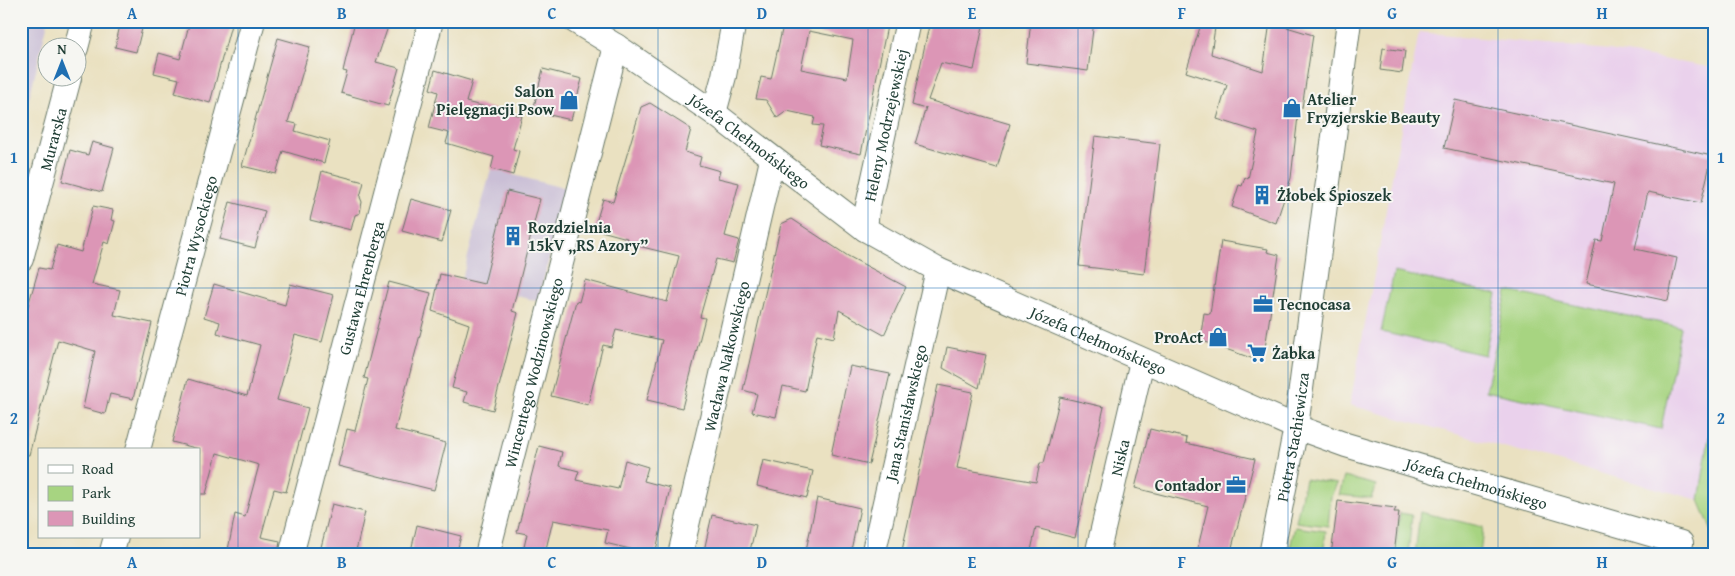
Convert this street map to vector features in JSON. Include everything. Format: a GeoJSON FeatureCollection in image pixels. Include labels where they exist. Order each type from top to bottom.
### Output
{"type":"FeatureCollection","features":[{"type":"Feature","properties":{"kind":"street"},"geometry":{"type":"LineString","coordinates":[[79,38],[83,21]]}},
{"type":"Feature","properties":{"kind":"street","name":"Piotra Wysockiego"},"geometry":{"type":"LineString","coordinates":[[139,448],[253,21]]}},
{"type":"Feature","properties":{"kind":"street","name":"Gustawa Ehrenberga"},"geometry":{"type":"LineString","coordinates":[[291,555],[431,21]]}},
{"type":"Feature","properties":{"kind":"street","name":"Józefa Chełmońskiego"},"geometry":{"type":"LineString","coordinates":[[574,21],[616,46],[714,113],[772,160],[865,230],[938,270],[1296,427],[1346,445],[1681,543]]}},
{"type":"Feature","properties":{"kind":"street"},"geometry":{"type":"LineString","coordinates":[[714,113],[724,76],[734,21]]}},
{"type":"Feature","properties":{"kind":"street","name":"Heleny Modrzejewskiej"},"geometry":{"type":"LineString","coordinates":[[865,230],[867,210],[908,21]]}},
{"type":"Feature","properties":{"kind":"street","name":"Piotra Stachiewicza"},"geometry":{"type":"LineString","coordinates":[[1271,555],[1296,427],[1348,21]]}},
{"type":"Feature","properties":{"kind":"street","name":"Wincentego Wodzinowskiego"},"geometry":{"type":"LineString","coordinates":[[487,555],[616,46]]}},
{"type":"Feature","properties":{"kind":"street","name":"Murarska"},"geometry":{"type":"LineString","coordinates":[[21,259],[66,88]]}},
{"type":"Feature","properties":{"kind":"street","name":"Wacława Nałkowskiego"},"geometry":{"type":"LineString","coordinates":[[680,555],[772,160]]}},
{"type":"Feature","properties":{"kind":"street","name":"Jana Stanisławskiego"},"geometry":{"type":"LineString","coordinates":[[873,555],[938,270]]}},
{"type":"Feature","properties":{"kind":"street","name":"Niska"},"geometry":{"type":"LineString","coordinates":[[1097,555],[1142,361]]}},
{"type":"Feature","properties":{"kind":"street"},"geometry":{"type":"LineString","coordinates":[[111,555],[116,538]]}},
{"type":"Feature","properties":{"kind":"shaded area"},"geometry":{"type":"Polygon","coordinates":[[[21,21],[48,21],[44,38],[38,38],[38,62],[24,119],[21,118],[21,21]]]}},
{"type":"Feature","properties":{"kind":"shaded area"},"geometry":{"type":"Polygon","coordinates":[[[1419,32],[1609,50],[1714,68],[1714,405],[1699,500],[1350,405],[1419,32]]]}},
{"type":"Feature","properties":{"kind":"shaded area"},"geometry":{"type":"Polygon","coordinates":[[[491,169],[567,189],[538,301],[461,283],[491,169]]]}},
{"type":"Feature","properties":{"kind":"green space"},"geometry":{"type":"Polygon","coordinates":[[[1394,272],[1497,294],[1485,355],[1381,332],[1394,272]]]}},
{"type":"Feature","properties":{"kind":"green space"},"geometry":{"type":"Polygon","coordinates":[[[1507,291],[1681,327],[1661,429],[1486,391],[1507,291]]]}},
{"type":"Feature","properties":{"kind":"green space"},"geometry":{"type":"Polygon","coordinates":[[[1714,405],[1714,536],[1699,500],[1714,405]]]}},
{"type":"Feature","properties":{"kind":"green space"},"geometry":{"type":"Polygon","coordinates":[[[1344,477],[1376,485],[1371,498],[1339,495],[1344,477]]]}},
{"type":"Feature","properties":{"kind":"green space"},"geometry":{"type":"Polygon","coordinates":[[[1305,479],[1337,484],[1331,496],[1328,526],[1296,522],[1305,479]]]}},
{"type":"Feature","properties":{"kind":"green space"},"geometry":{"type":"Polygon","coordinates":[[[1420,512],[1483,527],[1480,555],[1415,555],[1420,512]]]}},
{"type":"Feature","properties":{"kind":"green space"},"geometry":{"type":"Polygon","coordinates":[[[1400,513],[1412,515],[1408,555],[1395,555],[1400,513]]]}},
{"type":"Feature","properties":{"kind":"green space"},"geometry":{"type":"Polygon","coordinates":[[[1295,527],[1326,531],[1323,555],[1288,555],[1295,527]]]}},
{"type":"Feature","properties":{"kind":"building"},"geometry":{"type":"Polygon","coordinates":[[[121,21],[144,21],[136,52],[115,47],[121,21]]]}},
{"type":"Feature","properties":{"kind":"building"},"geometry":{"type":"Polygon","coordinates":[[[190,21],[232,21],[210,103],[175,93],[179,79],[154,73],[159,53],[180,59],[190,21]]]}},
{"type":"Feature","properties":{"kind":"building"},"geometry":{"type":"Polygon","coordinates":[[[355,21],[390,21],[376,62],[399,68],[388,106],[341,93],[347,72],[343,71],[355,21]]]}},
{"type":"Feature","properties":{"kind":"building"},"geometry":{"type":"Polygon","coordinates":[[[784,21],[870,21],[887,26],[861,154],[819,145],[823,126],[813,125],[815,117],[787,111],[777,118],[766,100],[756,99],[761,77],[771,79],[784,21]],[[809,31],[801,69],[847,78],[853,40],[809,31]]]}},
{"type":"Feature","properties":{"kind":"building"},"geometry":{"type":"Polygon","coordinates":[[[930,21],[984,21],[974,70],[941,63],[928,100],[1010,124],[997,168],[915,144],[926,107],[925,109],[912,105],[930,21]]]}},
{"type":"Feature","properties":{"kind":"building"},"geometry":{"type":"Polygon","coordinates":[[[1031,21],[1094,21],[1088,71],[1026,63],[1031,21]]]}},
{"type":"Feature","properties":{"kind":"building"},"geometry":{"type":"Polygon","coordinates":[[[1202,21],[1216,21],[1211,54],[1263,71],[1270,22],[1313,35],[1302,108],[1299,107],[1291,178],[1276,223],[1232,207],[1239,185],[1242,186],[1245,177],[1248,179],[1258,132],[1217,119],[1227,85],[1186,72],[1202,21]]]}},
{"type":"Feature","properties":{"kind":"building"},"geometry":{"type":"Polygon","coordinates":[[[278,38],[310,47],[288,122],[297,124],[295,131],[330,141],[324,163],[283,151],[276,174],[242,166],[278,38]]]}},
{"type":"Feature","properties":{"kind":"building"},"geometry":{"type":"Polygon","coordinates":[[[1383,48],[1405,51],[1402,73],[1380,70],[1383,48]]]}},
{"type":"Feature","properties":{"kind":"building"},"geometry":{"type":"Polygon","coordinates":[[[543,69],[582,79],[571,120],[533,111],[543,69]]]}},
{"type":"Feature","properties":{"kind":"building"},"geometry":{"type":"Polygon","coordinates":[[[435,70],[472,81],[466,102],[522,116],[513,149],[519,151],[513,175],[491,169],[494,157],[446,143],[449,133],[429,128],[438,92],[430,89],[435,70]]]}},
{"type":"Feature","properties":{"kind":"building"},"geometry":{"type":"Polygon","coordinates":[[[1455,100],[1712,156],[1701,203],[1648,192],[1635,249],[1677,258],[1668,301],[1586,284],[1596,240],[1602,241],[1614,184],[1444,148],[1455,100]]]}},
{"type":"Feature","properties":{"kind":"building"},"geometry":{"type":"Polygon","coordinates":[[[650,103],[691,129],[685,152],[701,157],[699,165],[720,171],[718,178],[739,183],[725,236],[739,240],[733,263],[716,259],[700,317],[705,318],[682,408],[647,400],[662,340],[616,330],[611,347],[603,345],[588,405],[551,396],[576,301],[579,302],[585,280],[667,302],[679,256],[626,243],[627,238],[594,229],[603,199],[613,202],[641,107],[650,103]]]}},
{"type":"Feature","properties":{"kind":"building"},"geometry":{"type":"Polygon","coordinates":[[[1095,136],[1160,144],[1144,274],[1079,266],[1095,136]]]}},
{"type":"Feature","properties":{"kind":"building"},"geometry":{"type":"Polygon","coordinates":[[[92,142],[114,148],[102,192],[62,181],[70,150],[88,155],[92,142]]]}},
{"type":"Feature","properties":{"kind":"building"},"geometry":{"type":"Polygon","coordinates":[[[322,171],[364,182],[360,197],[362,202],[360,213],[355,215],[351,230],[310,220],[322,171]]]}},
{"type":"Feature","properties":{"kind":"building"},"geometry":{"type":"Polygon","coordinates":[[[507,191],[540,199],[512,311],[518,313],[493,410],[464,402],[467,392],[452,388],[469,324],[432,311],[440,274],[484,284],[507,191]]]}},
{"type":"Feature","properties":{"kind":"building"},"geometry":{"type":"Polygon","coordinates":[[[411,199],[451,210],[442,242],[402,231],[411,199]]]}},
{"type":"Feature","properties":{"kind":"building"},"geometry":{"type":"Polygon","coordinates":[[[230,202],[265,211],[255,248],[220,239],[230,202]]]}},
{"type":"Feature","properties":{"kind":"building"},"geometry":{"type":"Polygon","coordinates":[[[93,206],[113,210],[111,220],[115,221],[109,244],[104,242],[92,284],[120,290],[114,315],[152,323],[133,399],[110,394],[105,414],[83,408],[95,351],[58,340],[29,455],[21,454],[21,330],[39,268],[50,270],[57,245],[81,252],[93,206]]]}},
{"type":"Feature","properties":{"kind":"building"},"geometry":{"type":"Polygon","coordinates":[[[792,219],[848,256],[906,287],[884,335],[839,310],[834,338],[817,334],[805,391],[783,386],[776,417],[752,412],[757,394],[743,390],[781,224],[792,219]]]}},
{"type":"Feature","properties":{"kind":"building"},"geometry":{"type":"Polygon","coordinates":[[[1221,241],[1268,249],[1267,252],[1279,255],[1264,355],[1254,359],[1200,340],[1204,313],[1210,314],[1221,241]]]}},
{"type":"Feature","properties":{"kind":"building"},"geometry":{"type":"Polygon","coordinates":[[[389,282],[431,293],[395,430],[446,443],[434,490],[338,466],[347,429],[355,431],[368,379],[364,378],[389,282]]]}},
{"type":"Feature","properties":{"kind":"building"},"geometry":{"type":"Polygon","coordinates":[[[214,284],[285,305],[290,284],[334,295],[322,342],[295,335],[277,400],[308,408],[286,492],[274,489],[261,537],[280,541],[278,555],[227,555],[235,514],[245,517],[259,465],[217,453],[206,494],[200,494],[200,448],[172,442],[188,379],[247,396],[260,345],[217,333],[220,322],[204,317],[214,284]]]}},
{"type":"Feature","properties":{"kind":"building"},"geometry":{"type":"Polygon","coordinates":[[[947,347],[986,355],[979,388],[943,368],[947,347]]]}},
{"type":"Feature","properties":{"kind":"building"},"geometry":{"type":"Polygon","coordinates":[[[850,366],[890,374],[869,464],[831,455],[850,366]]]}},
{"type":"Feature","properties":{"kind":"building"},"geometry":{"type":"Polygon","coordinates":[[[938,385],[973,392],[957,468],[1036,482],[1040,463],[1044,463],[1060,397],[1104,407],[1075,538],[1036,528],[1030,555],[1010,555],[987,550],[986,555],[901,555],[938,385]]]}},
{"type":"Feature","properties":{"kind":"building"},"geometry":{"type":"Polygon","coordinates":[[[1150,429],[1187,438],[1186,443],[1255,459],[1230,555],[1212,555],[1197,551],[1208,506],[1135,488],[1150,429]]]}},
{"type":"Feature","properties":{"kind":"building"},"geometry":{"type":"Polygon","coordinates":[[[539,446],[562,452],[559,466],[579,471],[576,480],[618,489],[625,460],[648,467],[644,481],[670,488],[655,555],[605,543],[608,530],[553,520],[545,553],[524,547],[527,534],[517,532],[539,446]]]}},
{"type":"Feature","properties":{"kind":"building"},"geometry":{"type":"Polygon","coordinates":[[[763,460],[813,471],[807,498],[757,486],[763,460]]]}},
{"type":"Feature","properties":{"kind":"building"},"geometry":{"type":"Polygon","coordinates":[[[817,498],[860,508],[850,555],[805,555],[817,498]]]}},
{"type":"Feature","properties":{"kind":"building"},"geometry":{"type":"Polygon","coordinates":[[[1338,501],[1396,508],[1394,512],[1399,512],[1394,555],[1331,555],[1338,501]]]}},
{"type":"Feature","properties":{"kind":"building"},"geometry":{"type":"Polygon","coordinates":[[[332,504],[365,512],[355,555],[319,555],[332,504]]]}},
{"type":"Feature","properties":{"kind":"building"},"geometry":{"type":"Polygon","coordinates":[[[712,515],[756,525],[749,555],[703,555],[712,515]]]}},
{"type":"Feature","properties":{"kind":"building"},"geometry":{"type":"Polygon","coordinates":[[[417,525],[461,536],[456,555],[410,555],[417,525]]]}},
{"type":"Feature","properties":{"kind":"place","name":"Salon Pielęgnacji Psow"},"geometry":{"type":"Point","coordinates":[569,100]}},
{"type":"Feature","properties":{"kind":"place","name":"Atelier Fryzjerskie Beauty"},"geometry":{"type":"Point","coordinates":[1292,108]}},
{"type":"Feature","properties":{"kind":"place","name":"Żłobek Śpioszek"},"geometry":{"type":"Point","coordinates":[1262,195]}},
{"type":"Feature","properties":{"kind":"place","name":"Rozdzielnia 15kV „RS Azory”"},"geometry":{"type":"Point","coordinates":[513,236]}},
{"type":"Feature","properties":{"kind":"place","name":"Tecnocasa"},"geometry":{"type":"Point","coordinates":[1263,304]}},
{"type":"Feature","properties":{"kind":"place","name":"ProAct"},"geometry":{"type":"Point","coordinates":[1218,337]}},
{"type":"Feature","properties":{"kind":"place","name":"Żabka"},"geometry":{"type":"Point","coordinates":[1257,353]}},
{"type":"Feature","properties":{"kind":"place","name":"Contador"},"geometry":{"type":"Point","coordinates":[1236,485]}}]}
